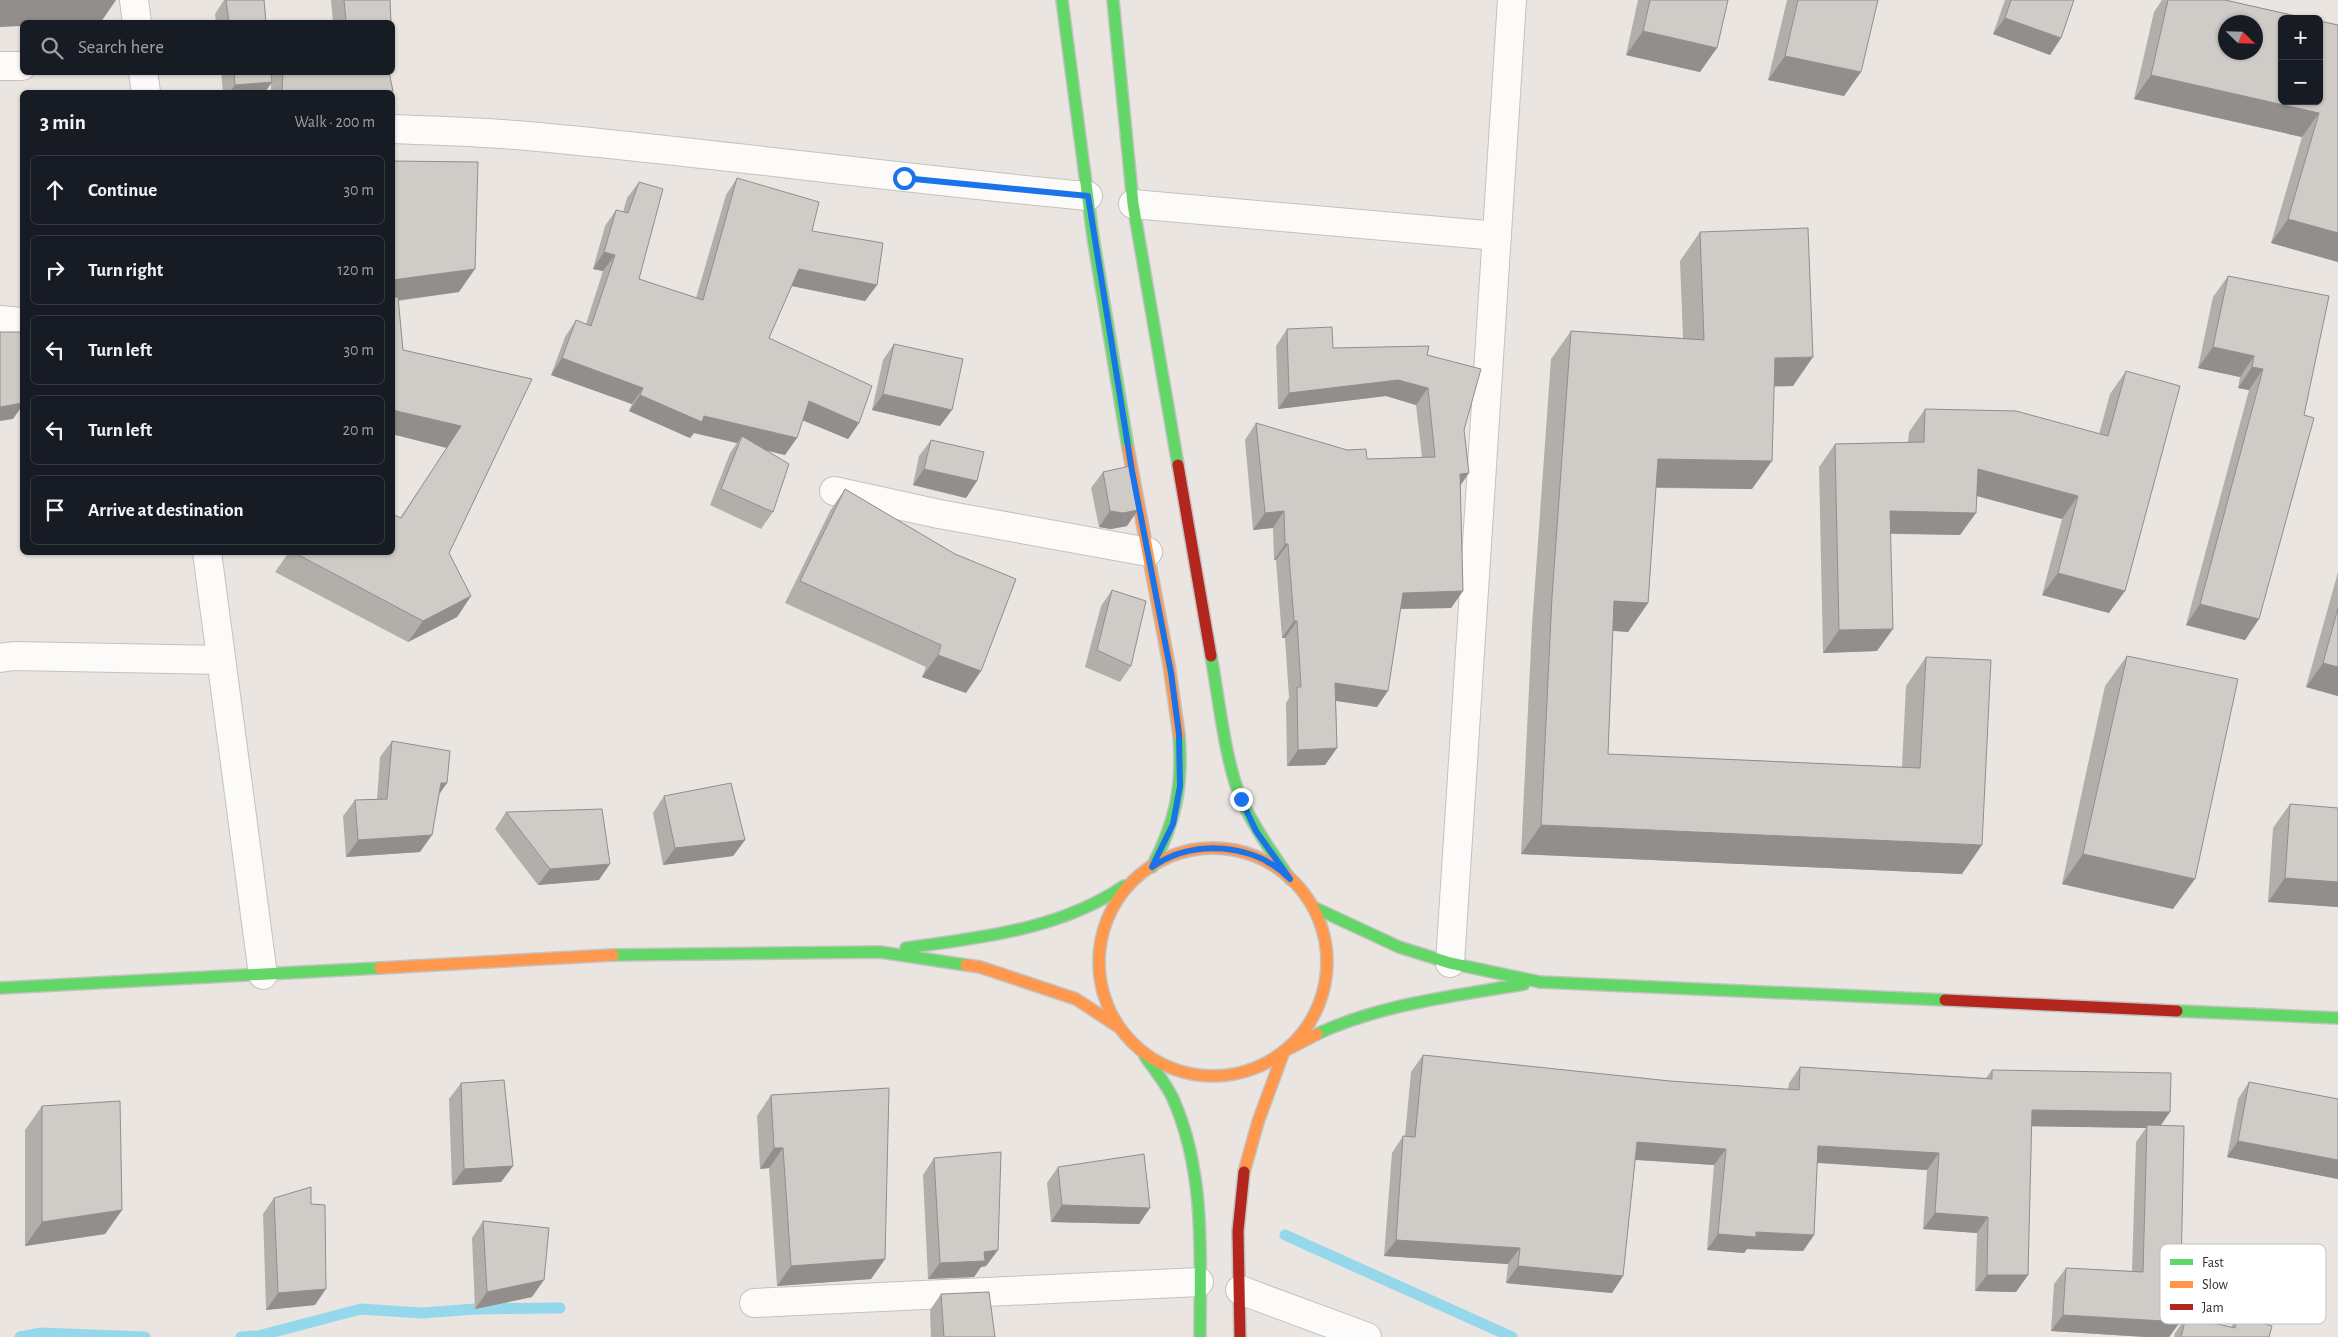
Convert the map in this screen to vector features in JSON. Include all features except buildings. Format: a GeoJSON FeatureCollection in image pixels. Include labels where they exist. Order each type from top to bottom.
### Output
{"type":"FeatureCollection","features":[{"type":"Feature","properties":{"kind":"main road"},"geometry":{"type":"LineString","coordinates":[[1062,0],[1072,88],[1088,196],[1132,471],[1171,673],[1179,734],[1180,786],[1173,824],[1152,867]]}},
{"type":"Feature","properties":{"kind":"main road"},"geometry":{"type":"LineString","coordinates":[[1113,0],[1133,204],[1228,752],[1241,799],[1256,831],[1290,879]]}},
{"type":"Feature","properties":{"kind":"main road"},"geometry":{"type":"LineString","coordinates":[[880,952],[999,933],[1054,920],[1096,904],[1163,859],[1202,848],[1242,850],[1278,866],[1306,894],[1324,929],[1328,969],[1319,1008],[1297,1042],[1259,1068],[1220,1078],[1180,1073],[1144,1055]]}},
{"type":"Feature","properties":{"kind":"main road"},"geometry":{"type":"LineString","coordinates":[[1117,1026],[1102,992],[1099,951],[1110,912],[1133,880]]}},
{"type":"Feature","properties":{"kind":"main road"},"geometry":{"type":"LineString","coordinates":[[1313,907],[1399,946],[1450,963],[1540,982],[2338,1018]]}},
{"type":"Feature","properties":{"kind":"main road"},"geometry":{"type":"LineString","coordinates":[[0,988],[653,953],[880,952],[980,966],[1076,1000],[1117,1026],[1144,1055],[1173,1100],[1188,1144],[1198,1190],[1200,1337]]}},
{"type":"Feature","properties":{"kind":"main road"},"geometry":{"type":"LineString","coordinates":[[1240,1337],[1238,1248],[1240,1197],[1261,1109],[1284,1051],[1336,1026],[1384,1011],[1433,999],[1540,982]]}},
{"type":"Feature","properties":{"kind":"street"},"geometry":{"type":"LineString","coordinates":[[134,0],[137,20]]}},
{"type":"Feature","properties":{"kind":"street"},"geometry":{"type":"LineString","coordinates":[[1450,963],[1512,0]]}},
{"type":"Feature","properties":{"kind":"street"},"geometry":{"type":"LineString","coordinates":[[0,66],[20,66]]}},
{"type":"Feature","properties":{"kind":"street"},"geometry":{"type":"LineString","coordinates":[[143,75],[146,90]]}},
{"type":"Feature","properties":{"kind":"street"},"geometry":{"type":"LineString","coordinates":[[395,129],[526,136],[746,159],[951,184],[1088,196]]}},
{"type":"Feature","properties":{"kind":"street"},"geometry":{"type":"LineString","coordinates":[[1133,204],[1497,236]]}},
{"type":"Feature","properties":{"kind":"street"},"geometry":{"type":"LineString","coordinates":[[0,320],[20,322]]}},
{"type":"Feature","properties":{"kind":"street"},"geometry":{"type":"LineString","coordinates":[[834,491],[940,514],[1148,552]]}},
{"type":"Feature","properties":{"kind":"street"},"geometry":{"type":"LineString","coordinates":[[207,555],[263,974]]}},
{"type":"Feature","properties":{"kind":"street"},"geometry":{"type":"LineString","coordinates":[[0,658],[14,656],[221,660]]}},
{"type":"Feature","properties":{"kind":"street"},"geometry":{"type":"LineString","coordinates":[[754,1303],[1199,1282]]}},
{"type":"Feature","properties":{"kind":"street"},"geometry":{"type":"LineString","coordinates":[[1240,1290],[1367,1337]]}},
{"type":"Feature","properties":{"kind":"waterway"},"geometry":{"type":"LineString","coordinates":[[1285,1235],[1512,1337]]}},
{"type":"Feature","properties":{"kind":"waterway"},"geometry":{"type":"LineString","coordinates":[[241,1337],[258,1336],[361,1309],[422,1313],[475,1309],[560,1308]]}},
{"type":"Feature","properties":{"kind":"waterway"},"geometry":{"type":"LineString","coordinates":[[20,1337],[41,1333],[145,1337]]}},
{"type":"Feature","properties":{"kind":"traffic: fast"},"geometry":{"type":"LineString","coordinates":[[1062,0],[1093,237],[1128,448]]}},
{"type":"Feature","properties":{"kind":"traffic: fast"},"geometry":{"type":"LineString","coordinates":[[1113,0],[1133,204],[1178,465]]}},
{"type":"Feature","properties":{"kind":"traffic: fast"},"geometry":{"type":"LineString","coordinates":[[1211,656],[1223,730],[1236,786],[1264,841],[1290,879]]}},
{"type":"Feature","properties":{"kind":"traffic: fast"},"geometry":{"type":"LineString","coordinates":[[1152,867],[1167,834],[1176,803],[1180,771],[1179,735]]}},
{"type":"Feature","properties":{"kind":"traffic: fast"},"geometry":{"type":"LineString","coordinates":[[906,948],[991,935],[1046,922],[1073,913],[1099,901],[1124,886]]}},
{"type":"Feature","properties":{"kind":"traffic: fast"},"geometry":{"type":"LineString","coordinates":[[1313,907],[1399,947],[1450,963],[1540,982],[1945,1000]]}},
{"type":"Feature","properties":{"kind":"traffic: fast"},"geometry":{"type":"LineString","coordinates":[[613,955],[880,952],[966,965]]}},
{"type":"Feature","properties":{"kind":"traffic: fast"},"geometry":{"type":"LineString","coordinates":[[0,988],[380,968]]}},
{"type":"Feature","properties":{"kind":"traffic: fast"},"geometry":{"type":"LineString","coordinates":[[1317,1034],[1341,1024],[1392,1008],[1524,984]]}},
{"type":"Feature","properties":{"kind":"traffic: fast"},"geometry":{"type":"LineString","coordinates":[[2177,1011],[2338,1018]]}},
{"type":"Feature","properties":{"kind":"traffic: fast"},"geometry":{"type":"LineString","coordinates":[[1145,1056],[1174,1101],[1192,1158],[1199,1217],[1200,1337]]}},
{"type":"Feature","properties":{"kind":"traffic: slow"},"geometry":{"type":"LineString","coordinates":[[1128,448],[1169,665],[1179,735]]}},
{"type":"Feature","properties":{"kind":"traffic: slow"},"geometry":{"type":"LineString","coordinates":[[1213,848],[1235,850],[1267,861],[1294,881],[1314,908],[1325,940],[1327,962],[1325,984],[1314,1016],[1294,1043],[1267,1063],[1235,1074],[1213,1076],[1191,1074],[1159,1063],[1132,1043],[1112,1016],[1101,984],[1099,962],[1101,940],[1112,908],[1132,881],[1159,861],[1191,850],[1213,848]]}},
{"type":"Feature","properties":{"kind":"traffic: slow"},"geometry":{"type":"LineString","coordinates":[[380,968],[613,955]]}},
{"type":"Feature","properties":{"kind":"traffic: slow"},"geometry":{"type":"LineString","coordinates":[[966,965],[980,967],[1076,999],[1117,1026]]}},
{"type":"Feature","properties":{"kind":"traffic: slow"},"geometry":{"type":"LineString","coordinates":[[1244,1172],[1258,1122],[1284,1051],[1317,1034]]}},
{"type":"Feature","properties":{"kind":"traffic: jam"},"geometry":{"type":"LineString","coordinates":[[1178,465],[1211,656]]}},
{"type":"Feature","properties":{"kind":"traffic: jam"},"geometry":{"type":"LineString","coordinates":[[1945,1000],[2177,1011]]}},
{"type":"Feature","properties":{"kind":"traffic: jam"},"geometry":{"type":"LineString","coordinates":[[1240,1337],[1238,1231],[1244,1172]]}},
{"type":"Feature","properties":{"kind":"route"},"geometry":{"type":"LineString","coordinates":[[904,178],[1088,196],[1132,471],[1171,673],[1179,734],[1180,786],[1173,824],[1152,867],[1163,859],[1202,848],[1242,850],[1278,866],[1290,879],[1256,831],[1241,799]]}}]}
